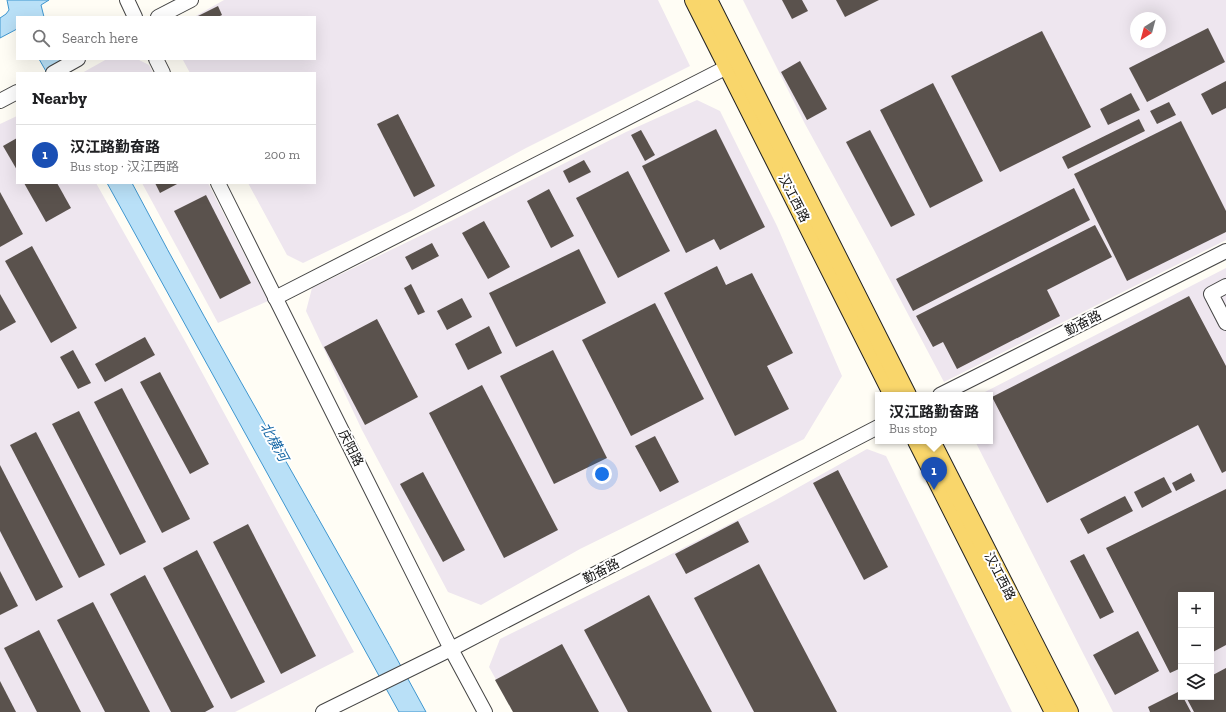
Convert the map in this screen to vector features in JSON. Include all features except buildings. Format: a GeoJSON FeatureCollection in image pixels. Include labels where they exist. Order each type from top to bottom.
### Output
{"type":"FeatureCollection","features":[{"type":"Feature","properties":{"kind":"main road","name":"汉江西路"},"geometry":{"type":"LineString","coordinates":[[694,0],[782,145],[906,392]]}},
{"type":"Feature","properties":{"kind":"main road","name":"汉江西路"},"geometry":{"type":"LineString","coordinates":[[708,0],[733,64],[892,392]]}},
{"type":"Feature","properties":{"kind":"main road","name":"汉江西路"},"geometry":{"type":"LineString","coordinates":[[919,444],[1054,712]]}},
{"type":"Feature","properties":{"kind":"main road","name":"汉江西路"},"geometry":{"type":"LineString","coordinates":[[933,444],[1069,712]]}},
{"type":"Feature","properties":{"kind":"street"},"geometry":{"type":"LineString","coordinates":[[127,0],[135,16]]}},
{"type":"Feature","properties":{"kind":"street"},"geometry":{"type":"LineString","coordinates":[[160,16],[191,0]]}},
{"type":"Feature","properties":{"kind":"street"},"geometry":{"type":"LineString","coordinates":[[55,72],[76,60]]}},
{"type":"Feature","properties":{"kind":"street"},"geometry":{"type":"LineString","coordinates":[[156,60],[162,72]]}},
{"type":"Feature","properties":{"kind":"street"},"geometry":{"type":"LineString","coordinates":[[275,298],[733,64]]}},
{"type":"Feature","properties":{"kind":"street"},"geometry":{"type":"LineString","coordinates":[[0,101],[16,93]]}},
{"type":"Feature","properties":{"kind":"street","name":"庆阳路"},"geometry":{"type":"LineString","coordinates":[[218,184],[451,648],[485,712]]}},
{"type":"Feature","properties":{"kind":"street","name":"勤奋路"},"geometry":{"type":"LineString","coordinates":[[946,392],[1226,251]]}},
{"type":"Feature","properties":{"kind":"street"},"geometry":{"type":"LineString","coordinates":[[1226,286],[1211,294],[1226,323]]}},
{"type":"Feature","properties":{"kind":"street","name":"勤奋路"},"geometry":{"type":"LineString","coordinates":[[323,712],[414,667],[875,429]]}},
{"type":"Feature","properties":{"kind":"shaded area"},"geometry":{"type":"Polygon","coordinates":[[[224,0],[658,0],[690,66],[526,148],[411,211],[303,263],[287,255],[249,184],[316,184],[316,72],[189,72],[183,60],[316,60],[316,16],[196,16],[224,0]]]}},
{"type":"Feature","properties":{"kind":"shaded area"},"geometry":{"type":"Polygon","coordinates":[[[743,0],[1226,0],[1226,240],[944,382],[805,124],[743,0]]]}},
{"type":"Feature","properties":{"kind":"shaded area"},"geometry":{"type":"Polygon","coordinates":[[[105,60],[139,60],[149,65],[152,72],[84,72],[105,60]]]}},
{"type":"Feature","properties":{"kind":"shaded area"},"geometry":{"type":"Polygon","coordinates":[[[697,100],[720,111],[777,226],[842,376],[804,439],[580,549],[481,605],[448,592],[362,430],[306,311],[312,288],[453,220],[626,132],[697,100]]]}},
{"type":"Feature","properties":{"kind":"shaded area"},"geometry":{"type":"Polygon","coordinates":[[[16,116],[16,184],[97,184],[186,343],[354,652],[235,712],[0,712],[0,124],[16,116]]]}},
{"type":"Feature","properties":{"kind":"shaded area"},"geometry":{"type":"Polygon","coordinates":[[[143,184],[209,184],[268,301],[218,323],[143,184]]]}},
{"type":"Feature","properties":{"kind":"shaded area"},"geometry":{"type":"Polygon","coordinates":[[[1226,268],[1226,712],[1113,712],[977,444],[993,444],[993,392],[985,392],[1226,268]]]}},
{"type":"Feature","properties":{"kind":"shaded area"},"geometry":{"type":"Polygon","coordinates":[[[867,449],[886,456],[1012,712],[514,712],[489,667],[500,639],[652,564],[774,501],[867,449]]]}},
{"type":"Feature","properties":{"kind":"water"},"geometry":{"type":"Polygon","coordinates":[[[7,0],[49,0],[41,5],[44,16],[16,16],[16,30],[0,38],[0,18],[9,10],[7,0]]]}},
{"type":"Feature","properties":{"kind":"water"},"geometry":{"type":"Polygon","coordinates":[[[40,60],[63,60],[69,72],[46,72],[40,60]]]}},
{"type":"Feature","properties":{"kind":"water","name":"北横河"},"geometry":{"type":"Polygon","coordinates":[[[108,184],[133,184],[204,316],[353,579],[426,712],[399,712],[108,184]]]}},
{"type":"Feature","properties":{"kind":"place","name":"汉江路勤奋路"},"geometry":{"type":"Point","coordinates":[934,490]}}]}
